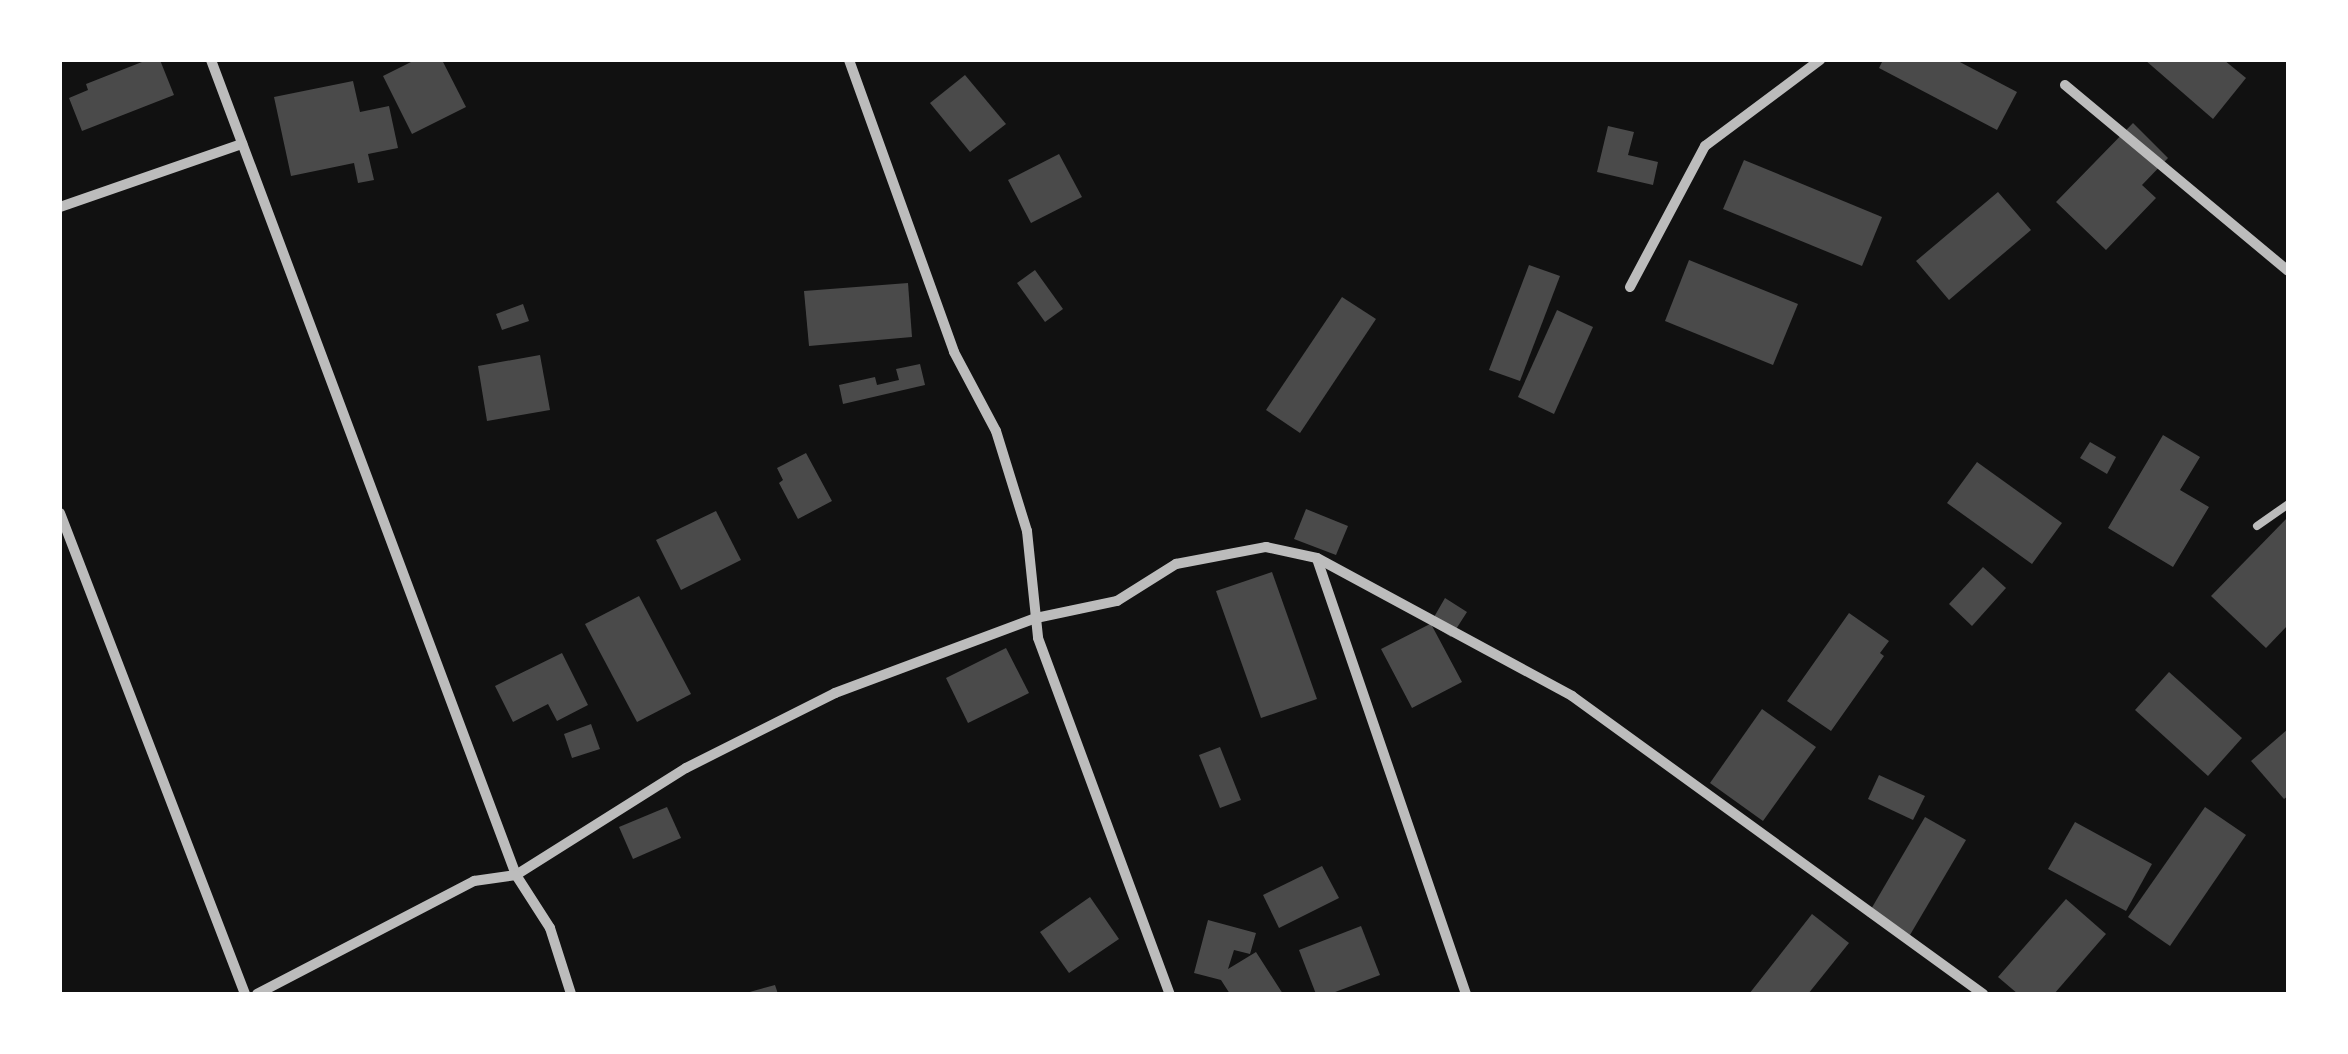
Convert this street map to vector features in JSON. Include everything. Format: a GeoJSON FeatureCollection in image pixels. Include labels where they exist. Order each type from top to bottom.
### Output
{"type":"FeatureCollection","features":[{"type":"Feature","properties":{"kind":"street"},"geometry":{"type":"LineString","coordinates":[[211,60],[516,875],[550,928],[571,994]]}},
{"type":"Feature","properties":{"kind":"street"},"geometry":{"type":"LineString","coordinates":[[849,60],[954,352],[996,431],[1027,531],[1038,638],[1170,994]]}},
{"type":"Feature","properties":{"kind":"street"},"geometry":{"type":"LineString","coordinates":[[1630,287],[1705,146],[1820,60]]}},
{"type":"Feature","properties":{"kind":"street"},"geometry":{"type":"LineString","coordinates":[[2065,85],[2288,271]]}},
{"type":"Feature","properties":{"kind":"street"},"geometry":{"type":"LineString","coordinates":[[60,207],[242,144]]}},
{"type":"Feature","properties":{"kind":"street"},"geometry":{"type":"LineString","coordinates":[[60,514],[245,994]]}},
{"type":"Feature","properties":{"kind":"street"},"geometry":{"type":"LineString","coordinates":[[256,994],[456,889],[474,881],[516,875],[686,768],[835,693],[1036,618],[1118,600],[1176,564],[1266,547],[1317,558],[1572,696],[1984,994]]}},
{"type":"Feature","properties":{"kind":"street"},"geometry":{"type":"LineString","coordinates":[[1317,558],[1466,994]]}},
{"type":"Feature","properties":{"kind":"lane"},"geometry":{"type":"LineString","coordinates":[[2257,526],[2288,504]]}},
{"type":"Feature","properties":{"kind":"building"},"geometry":{"type":"Polygon","coordinates":[[[147,60],[160,60],[174,95],[82,131],[69,98],[88,90],[86,84],[147,60]]]}},
{"type":"Feature","properties":{"kind":"building"},"geometry":{"type":"Polygon","coordinates":[[[415,60],[442,60],[466,107],[412,134],[383,76],[415,60]]]}},
{"type":"Feature","properties":{"kind":"building"},"geometry":{"type":"Polygon","coordinates":[[[1883,60],[1956,60],[2017,92],[1997,130],[1879,68],[1883,60]]]}},
{"type":"Feature","properties":{"kind":"building"},"geometry":{"type":"Polygon","coordinates":[[[2145,60],[2224,60],[2246,78],[2213,119],[2145,60]]]}},
{"type":"Feature","properties":{"kind":"building"},"geometry":{"type":"Polygon","coordinates":[[[965,75],[1006,124],[970,152],[930,103],[965,75]]]}},
{"type":"Feature","properties":{"kind":"building"},"geometry":{"type":"Polygon","coordinates":[[[353,81],[360,112],[389,106],[398,148],[368,154],[374,180],[358,183],[354,163],[291,176],[274,97],[353,81]]]}},
{"type":"Feature","properties":{"kind":"building"},"geometry":{"type":"Polygon","coordinates":[[[2133,123],[2168,158],[2142,185],[2156,198],[2106,250],[2056,202],[2133,123]]]}},
{"type":"Feature","properties":{"kind":"building"},"geometry":{"type":"Polygon","coordinates":[[[1608,126],[1634,132],[1628,155],[1658,162],[1653,185],[1597,172],[1608,126]]]}},
{"type":"Feature","properties":{"kind":"building"},"geometry":{"type":"Polygon","coordinates":[[[1059,154],[1082,197],[1031,223],[1008,180],[1059,154]]]}},
{"type":"Feature","properties":{"kind":"building"},"geometry":{"type":"Polygon","coordinates":[[[1744,160],[1882,217],[1862,266],[1723,209],[1744,160]]]}},
{"type":"Feature","properties":{"kind":"building"},"geometry":{"type":"Polygon","coordinates":[[[1998,192],[2031,230],[1949,300],[1916,261],[1998,192]]]}},
{"type":"Feature","properties":{"kind":"building"},"geometry":{"type":"Polygon","coordinates":[[[1689,260],[1798,304],[1773,365],[1665,321],[1689,260]]]}},
{"type":"Feature","properties":{"kind":"building"},"geometry":{"type":"Polygon","coordinates":[[[1529,265],[1560,276],[1520,381],[1489,370],[1529,265]]]}},
{"type":"Feature","properties":{"kind":"building"},"geometry":{"type":"Polygon","coordinates":[[[1035,270],[1063,309],[1045,322],[1017,283],[1035,270]]]}},
{"type":"Feature","properties":{"kind":"building"},"geometry":{"type":"Polygon","coordinates":[[[908,283],[912,337],[809,346],[804,291],[908,283]]]}},
{"type":"Feature","properties":{"kind":"building"},"geometry":{"type":"Polygon","coordinates":[[[1342,297],[1376,319],[1300,433],[1266,410],[1342,297]]]}},
{"type":"Feature","properties":{"kind":"building"},"geometry":{"type":"Polygon","coordinates":[[[523,304],[529,321],[502,330],[496,314],[523,304]]]}},
{"type":"Feature","properties":{"kind":"building"},"geometry":{"type":"Polygon","coordinates":[[[1557,310],[1593,327],[1554,414],[1518,397],[1557,310]]]}},
{"type":"Feature","properties":{"kind":"building"},"geometry":{"type":"Polygon","coordinates":[[[540,355],[550,410],[487,421],[478,366],[540,355]]]}},
{"type":"Feature","properties":{"kind":"building"},"geometry":{"type":"Polygon","coordinates":[[[920,364],[925,385],[843,404],[839,385],[875,377],[877,385],[899,380],[896,369],[920,364]]]}},
{"type":"Feature","properties":{"kind":"building"},"geometry":{"type":"Polygon","coordinates":[[[2163,435],[2200,457],[2180,490],[2209,507],[2173,567],[2108,528],[2163,435]]]}},
{"type":"Feature","properties":{"kind":"building"},"geometry":{"type":"Polygon","coordinates":[[[2090,442],[2116,457],[2107,474],[2080,458],[2090,442]]]}},
{"type":"Feature","properties":{"kind":"building"},"geometry":{"type":"Polygon","coordinates":[[[806,453],[832,501],[798,519],[779,483],[783,480],[777,468],[806,453]]]}},
{"type":"Feature","properties":{"kind":"building"},"geometry":{"type":"Polygon","coordinates":[[[1977,462],[2062,523],[2032,564],[1947,503],[1977,462]]]}},
{"type":"Feature","properties":{"kind":"building"},"geometry":{"type":"Polygon","coordinates":[[[1306,509],[1348,526],[1336,555],[1294,539],[1306,509]]]}},
{"type":"Feature","properties":{"kind":"building"},"geometry":{"type":"Polygon","coordinates":[[[716,511],[741,560],[681,590],[656,540],[716,511]]]}},
{"type":"Feature","properties":{"kind":"building"},"geometry":{"type":"Polygon","coordinates":[[[2288,517],[2288,625],[2266,648],[2211,596],[2288,517]]]}},
{"type":"Feature","properties":{"kind":"building"},"geometry":{"type":"Polygon","coordinates":[[[1983,567],[2006,588],[1972,626],[1949,604],[1983,567]]]}},
{"type":"Feature","properties":{"kind":"building"},"geometry":{"type":"Polygon","coordinates":[[[1272,572],[1317,699],[1261,718],[1216,591],[1272,572]]]}},
{"type":"Feature","properties":{"kind":"building"},"geometry":{"type":"Polygon","coordinates":[[[639,596],[691,694],[637,722],[585,624],[639,596]]]}},
{"type":"Feature","properties":{"kind":"building"},"geometry":{"type":"Polygon","coordinates":[[[1445,598],[1467,612],[1451,637],[1431,624],[1462,682],[1412,708],[1381,649],[1430,624],[1445,598]]]}},
{"type":"Feature","properties":{"kind":"building"},"geometry":{"type":"Polygon","coordinates":[[[1849,613],[1889,641],[1880,653],[1884,656],[1831,731],[1787,701],[1849,613]]]}},
{"type":"Feature","properties":{"kind":"building"},"geometry":{"type":"Polygon","coordinates":[[[1006,648],[1029,693],[968,723],[946,678],[1006,648]]]}},
{"type":"Feature","properties":{"kind":"building"},"geometry":{"type":"Polygon","coordinates":[[[562,653],[588,705],[557,721],[548,704],[513,722],[495,686],[562,653]]]}},
{"type":"Feature","properties":{"kind":"building"},"geometry":{"type":"Polygon","coordinates":[[[2169,672],[2242,738],[2208,776],[2135,710],[2169,672]]]}},
{"type":"Feature","properties":{"kind":"building"},"geometry":{"type":"Polygon","coordinates":[[[1762,709],[1816,747],[1763,821],[1710,783],[1762,709]]]}},
{"type":"Feature","properties":{"kind":"building"},"geometry":{"type":"Polygon","coordinates":[[[591,724],[600,749],[572,758],[564,734],[591,724]]]}},
{"type":"Feature","properties":{"kind":"building"},"geometry":{"type":"Polygon","coordinates":[[[2288,729],[2288,796],[2284,799],[2251,761],[2288,729]]]}},
{"type":"Feature","properties":{"kind":"building"},"geometry":{"type":"Polygon","coordinates":[[[1220,747],[1241,800],[1220,808],[1199,755],[1220,747]]]}},
{"type":"Feature","properties":{"kind":"building"},"geometry":{"type":"Polygon","coordinates":[[[1879,775],[1925,796],[1913,820],[1868,799],[1879,775]]]}},
{"type":"Feature","properties":{"kind":"building"},"geometry":{"type":"Polygon","coordinates":[[[667,807],[681,838],[633,859],[619,827],[667,807]]]}},
{"type":"Feature","properties":{"kind":"building"},"geometry":{"type":"Polygon","coordinates":[[[2205,807],[2246,835],[2170,946],[2128,917],[2205,807]]]}},
{"type":"Feature","properties":{"kind":"building"},"geometry":{"type":"Polygon","coordinates":[[[1925,817],[1966,840],[1907,940],[1867,916],[1925,817]]]}},
{"type":"Feature","properties":{"kind":"building"},"geometry":{"type":"Polygon","coordinates":[[[2075,822],[2152,864],[2126,911],[2048,869],[2075,822]]]}},
{"type":"Feature","properties":{"kind":"building"},"geometry":{"type":"Polygon","coordinates":[[[1322,866],[1339,898],[1279,928],[1263,895],[1322,866]]]}},
{"type":"Feature","properties":{"kind":"building"},"geometry":{"type":"Polygon","coordinates":[[[1090,897],[1119,939],[1069,973],[1040,932],[1090,897]]]}},
{"type":"Feature","properties":{"kind":"building"},"geometry":{"type":"Polygon","coordinates":[[[2066,899],[2106,934],[2054,994],[2018,994],[1998,977],[2066,899]]]}},
{"type":"Feature","properties":{"kind":"building"},"geometry":{"type":"Polygon","coordinates":[[[1812,914],[1849,943],[1808,994],[1749,994],[1812,914]]]}},
{"type":"Feature","properties":{"kind":"building"},"geometry":{"type":"Polygon","coordinates":[[[1208,920],[1256,933],[1250,954],[1234,950],[1228,969],[1256,952],[1283,994],[1230,994],[1221,980],[1194,973],[1208,920]]]}},
{"type":"Feature","properties":{"kind":"building"},"geometry":{"type":"Polygon","coordinates":[[[1361,926],[1380,975],[1330,994],[1316,994],[1299,950],[1361,926]]]}},
{"type":"Feature","properties":{"kind":"building"},"geometry":{"type":"Polygon","coordinates":[[[775,985],[778,994],[746,994],[746,993],[775,985]]]}}]}
